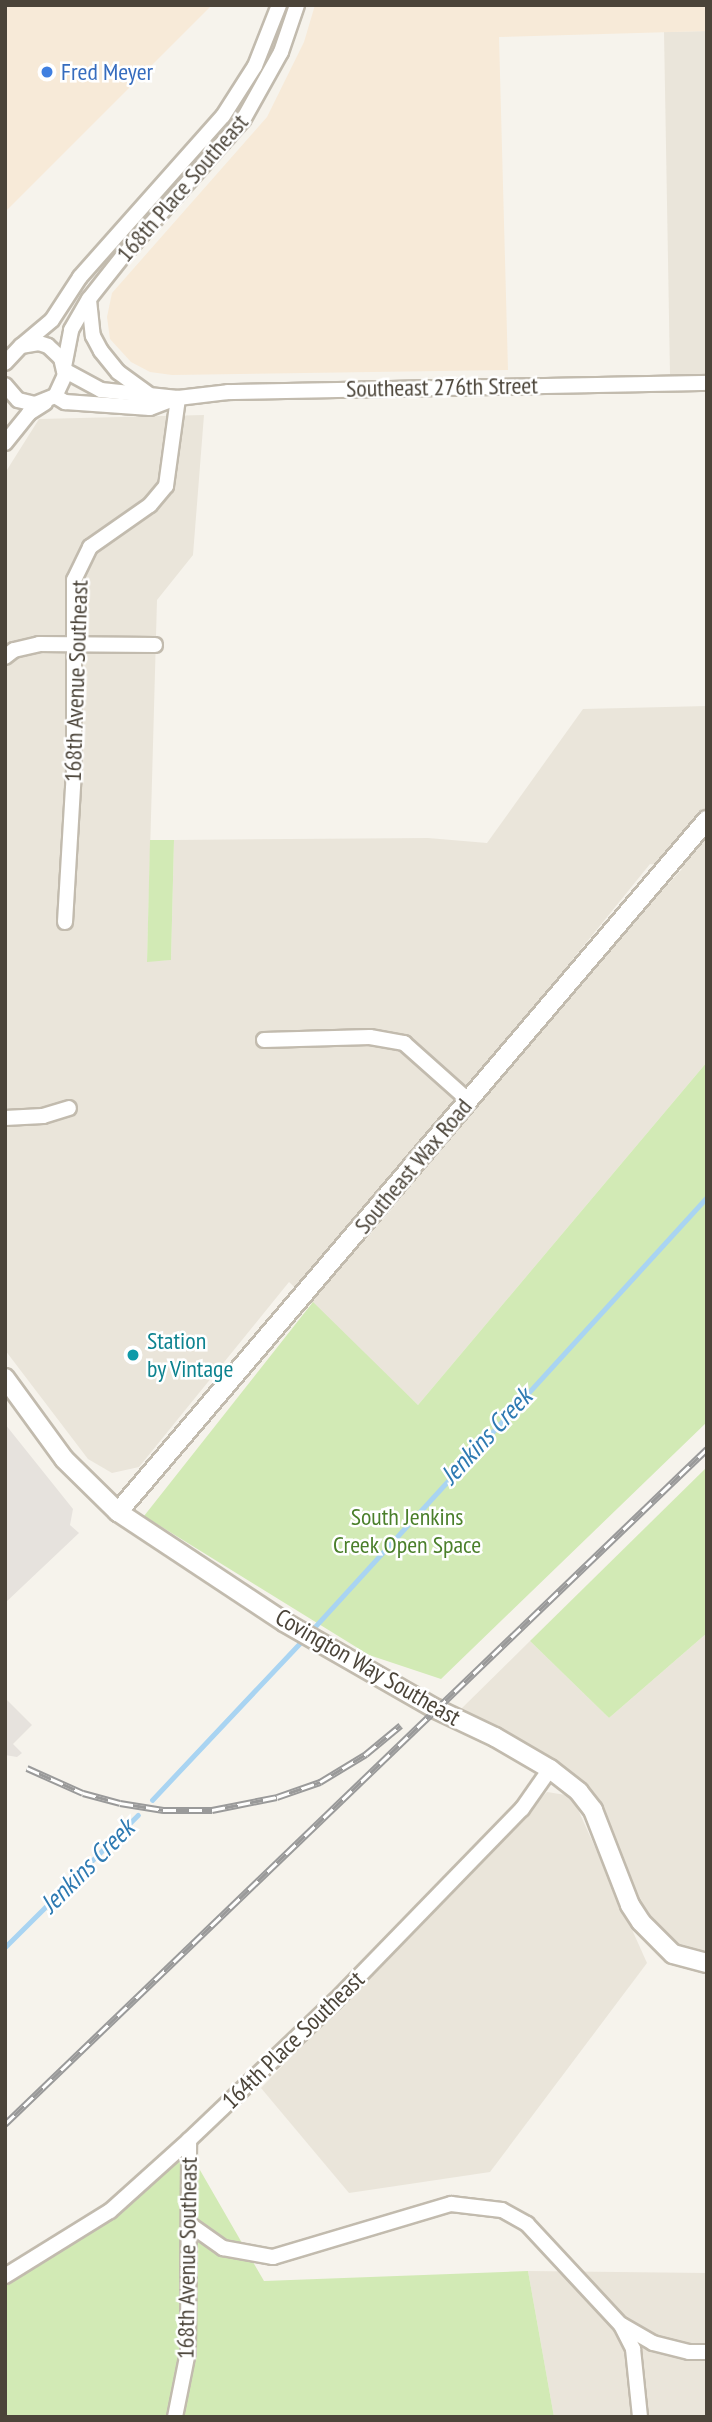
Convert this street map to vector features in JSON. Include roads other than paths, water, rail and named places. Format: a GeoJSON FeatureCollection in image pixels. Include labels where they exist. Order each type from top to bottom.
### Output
{"type":"FeatureCollection","features":[{"type":"Feature","properties":{"kind":"street","name":"168th Place Southeast"},"geometry":{"type":"LineString","coordinates":[[5,363],[21,345],[52,320],[80,277],[223,116],[255,66],[279,5]]}},
{"type":"Feature","properties":{"kind":"street","name":"168th Place Southeast"},"geometry":{"type":"LineString","coordinates":[[53,397],[63,384],[71,330],[89,299],[122,256],[243,120],[281,52],[298,5]]}},
{"type":"Feature","properties":{"kind":"street","name":"Southeast 276th Street"},"geometry":{"type":"LineString","coordinates":[[89,299],[93,336],[101,351],[118,372],[148,394]]}},
{"type":"Feature","properties":{"kind":"street","name":"Southeast 276th Street"},"geometry":{"type":"LineString","coordinates":[[21,345],[30,343],[48,346],[61,358],[64,368],[102,390],[178,398]]}},
{"type":"Feature","properties":{"kind":"street","name":"Southeast 276th Street"},"geometry":{"type":"LineString","coordinates":[[5,385],[11,394],[26,403],[35,404],[53,397],[65,402],[150,408],[178,398],[228,392],[707,383]]}},
{"type":"Feature","properties":{"kind":"street"},"geometry":{"type":"LineString","coordinates":[[5,443],[29,413],[53,397]]}},
{"type":"Feature","properties":{"kind":"street","name":"168th Avenue Southeast"},"geometry":{"type":"LineString","coordinates":[[65,922],[74,770],[74,580],[83,558],[102,536],[150,505],[166,486],[178,398]]}},
{"type":"Feature","properties":{"kind":"street"},"geometry":{"type":"LineString","coordinates":[[5,657],[14,650],[39,644],[75,642],[155,645]]}},
{"type":"Feature","properties":{"kind":"street","name":"Southeast Wax Road"},"geometry":{"type":"LineString","coordinates":[[118,1512],[707,820]]}},
{"type":"Feature","properties":{"kind":"street"},"geometry":{"type":"LineString","coordinates":[[264,1040],[370,1037],[404,1043],[469,1101]]}},
{"type":"Feature","properties":{"kind":"street"},"geometry":{"type":"LineString","coordinates":[[5,1118],[43,1116],[69,1108]]}},
{"type":"Feature","properties":{"kind":"street","name":"Covington Way Southeast"},"geometry":{"type":"LineString","coordinates":[[5,1378],[64,1459],[118,1512],[284,1622],[550,1769],[579,1792],[593,1810],[630,1905],[641,1922],[673,1954],[707,1963]]}},
{"type":"Feature","properties":{"kind":"street","name":"164th Place Southeast"},"geometry":{"type":"LineString","coordinates":[[5,2276],[110,2211],[189,2140],[334,2001],[522,1810],[550,1769]]}},
{"type":"Feature","properties":{"kind":"street","name":"168th Avenue Southeast"},"geometry":{"type":"LineString","coordinates":[[175,2417],[188,2352],[189,2140]]}},
{"type":"Feature","properties":{"kind":"street"},"geometry":{"type":"LineString","coordinates":[[189,2224],[223,2248],[273,2257],[451,2204],[502,2210],[527,2224],[621,2325],[633,2349],[640,2417]]}},
{"type":"Feature","properties":{"kind":"street"},"geometry":{"type":"LineString","coordinates":[[621,2325],[653,2343],[689,2352],[707,2352]]}},
{"type":"Feature","properties":{"kind":"waterway","name":"Jenkins Creek"},"geometry":{"type":"LineString","coordinates":[[311,1631],[707,1197]]}},
{"type":"Feature","properties":{"kind":"waterway","name":"Jenkins Creek"},"geometry":{"type":"LineString","coordinates":[[152,1800],[303,1640]]}},
{"type":"Feature","properties":{"kind":"waterway","name":"Jenkins Creek"},"geometry":{"type":"LineString","coordinates":[[5,1947],[138,1815]]}},
{"type":"Feature","properties":{"kind":"railway"},"geometry":{"type":"LineString","coordinates":[[5,2124],[707,1449]]}},
{"type":"Feature","properties":{"kind":"railway"},"geometry":{"type":"LineString","coordinates":[[27,1768],[83,1793],[120,1803],[163,1810],[212,1810],[277,1797],[320,1782],[366,1754],[401,1725]]}},
{"type":"Feature","properties":{"kind":"place","name":"Fred Meyer"},"geometry":{"type":"Point","coordinates":[47,72]}},
{"type":"Feature","properties":{"kind":"place","name":"Station by Vintage"},"geometry":{"type":"Point","coordinates":[133,1355]}},
{"type":"Feature","properties":{"kind":"park label","name":"South Jenkins Creek Open Space"},"geometry":{"type":"Point","coordinates":[407,1531]}}]}
